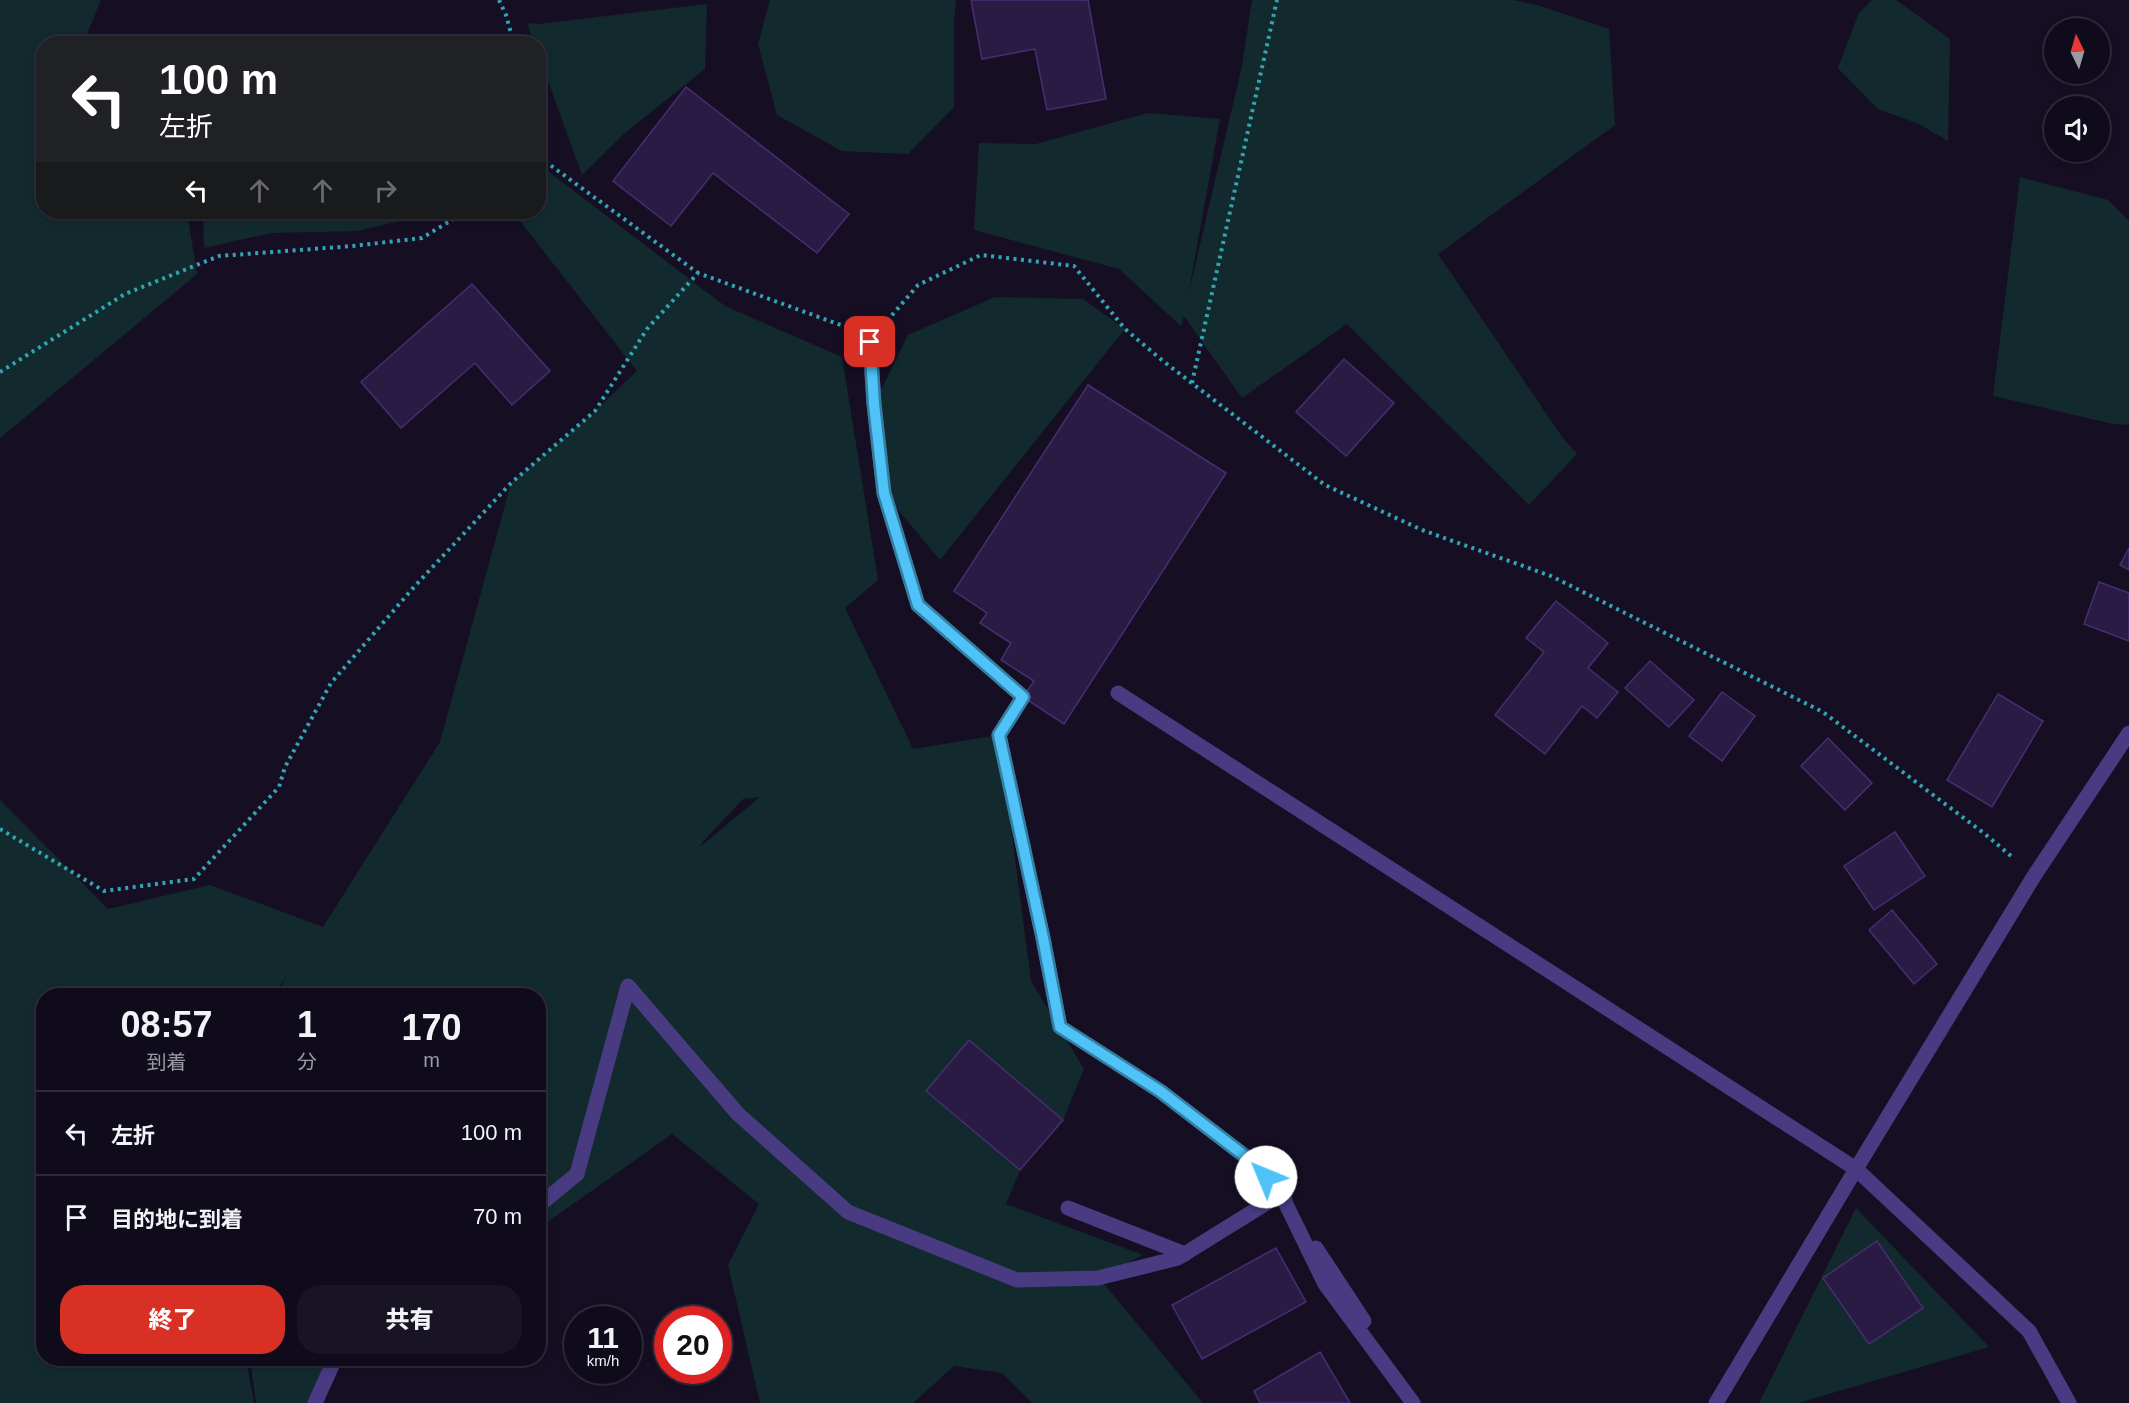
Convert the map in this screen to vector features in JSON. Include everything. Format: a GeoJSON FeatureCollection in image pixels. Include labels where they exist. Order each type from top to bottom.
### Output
{"type":"FeatureCollection","features":[{"type":"Feature","properties":{"kind":"street"},"geometry":{"type":"LineString","coordinates":[[870,342],[884,493],[918,605],[1023,697],[999,735],[1041,927],[1060,1027],[1160,1091],[1250,1160],[1281,1194],[1325,1284],[1415,1403]]}},
{"type":"Feature","properties":{"kind":"street"},"geometry":{"type":"LineString","coordinates":[[1118,693],[1856,1169],[2029,1331],[2068,1403]]}},
{"type":"Feature","properties":{"kind":"street"},"geometry":{"type":"LineString","coordinates":[[1716,1403],[2034,876],[2129,733]]}},
{"type":"Feature","properties":{"kind":"street"},"geometry":{"type":"LineString","coordinates":[[546,1199],[577,1174],[628,986],[738,1114],[848,1212],[1017,1280],[1098,1278],[1178,1258],[1281,1194]]}},
{"type":"Feature","properties":{"kind":"street"},"geometry":{"type":"LineString","coordinates":[[1068,1208],[1185,1254]]}},
{"type":"Feature","properties":{"kind":"street"},"geometry":{"type":"LineString","coordinates":[[315,1403],[332,1366]]}},
{"type":"Feature","properties":{"kind":"path"},"geometry":{"type":"LineString","coordinates":[[499,0],[512,36]]}},
{"type":"Feature","properties":{"kind":"path"},"geometry":{"type":"LineString","coordinates":[[1192,383],[1277,0]]}},
{"type":"Feature","properties":{"kind":"path"},"geometry":{"type":"LineString","coordinates":[[546,162],[698,273],[842,324],[870,342],[918,285],[981,255],[1074,266],[1125,328],[1192,383],[1325,485],[1422,530],[1551,576],[1823,712],[1985,834],[2034,876]]}},
{"type":"Feature","properties":{"kind":"path"},"geometry":{"type":"LineString","coordinates":[[0,372],[124,294],[219,256],[353,246],[422,238],[453,219]]}},
{"type":"Feature","properties":{"kind":"path"},"geometry":{"type":"LineString","coordinates":[[0,829],[104,891],[194,879],[279,787],[285,767],[331,683],[414,587],[511,483],[596,411],[647,329],[698,273]]}},
{"type":"Feature","properties":{"kind":"green space"},"geometry":{"type":"Polygon","coordinates":[[[0,0],[101,0],[86,36],[36,36],[36,219],[188,219],[197,274],[0,438],[0,0]]]}},
{"type":"Feature","properties":{"kind":"green space"},"geometry":{"type":"Polygon","coordinates":[[[770,0],[956,0],[954,107],[908,154],[842,151],[777,115],[758,44],[770,0]]]}},
{"type":"Feature","properties":{"kind":"green space"},"geometry":{"type":"Polygon","coordinates":[[[1252,0],[1513,0],[1537,5],[1609,29],[1615,125],[1438,254],[1562,437],[1577,454],[1529,505],[1347,324],[1242,398],[1184,316],[1181,326],[1119,269],[974,230],[979,143],[1036,144],[1148,113],[1220,119],[1188,296],[1242,66],[1252,0]]]}},
{"type":"Feature","properties":{"kind":"green space"},"geometry":{"type":"Polygon","coordinates":[[[1872,0],[1896,0],[1950,39],[1948,141],[1919,124],[1878,109],[1838,68],[1859,13],[1872,0]]]}},
{"type":"Feature","properties":{"kind":"green space"},"geometry":{"type":"Polygon","coordinates":[[[707,4],[705,69],[625,133],[582,175],[546,75],[546,36],[532,36],[527,23],[539,24],[707,4]]]}},
{"type":"Feature","properties":{"kind":"green space"},"geometry":{"type":"Polygon","coordinates":[[[546,170],[725,306],[842,357],[878,580],[845,608],[913,749],[999,735],[1031,981],[1084,1069],[1063,1120],[1020,1170],[1006,1204],[1143,1255],[1099,1278],[1203,1403],[1032,1403],[1002,1373],[954,1366],[913,1403],[760,1403],[728,1265],[759,1204],[672,1134],[546,1223],[546,988],[280,988],[288,975],[278,988],[36,988],[36,1366],[247,1366],[254,1403],[0,1403],[0,800],[108,909],[210,885],[323,927],[440,742],[511,483],[595,411],[637,371],[518,219],[546,219],[546,170]],[[760,797],[743,799],[701,846],[760,797]]]}},
{"type":"Feature","properties":{"kind":"green space"},"geometry":{"type":"Polygon","coordinates":[[[2020,177],[2108,200],[2129,221],[2129,425],[2113,424],[1993,396],[2020,177]]]}},
{"type":"Feature","properties":{"kind":"green space"},"geometry":{"type":"Polygon","coordinates":[[[203,219],[409,219],[357,231],[271,233],[204,248],[203,219]]]}},
{"type":"Feature","properties":{"kind":"green space"},"geometry":{"type":"Polygon","coordinates":[[[995,297],[1083,299],[1125,329],[940,560],[884,493],[874,404],[908,335],[995,297]]]}},
{"type":"Feature","properties":{"kind":"green space"},"geometry":{"type":"Polygon","coordinates":[[[1856,1208],[1989,1347],[1798,1403],[1759,1403],[1856,1208]]]}},
{"type":"Feature","properties":{"kind":"green space"},"geometry":{"type":"Polygon","coordinates":[[[251,1366],[332,1366],[316,1403],[256,1403],[251,1366]]]}},
{"type":"Feature","properties":{"kind":"building"},"geometry":{"type":"Polygon","coordinates":[[[971,0],[1088,0],[1106,99],[1047,110],[1035,49],[982,59],[971,0]]]}},
{"type":"Feature","properties":{"kind":"building"},"geometry":{"type":"Polygon","coordinates":[[[686,87],[849,214],[817,253],[713,173],[671,226],[613,181],[686,87]]]}},
{"type":"Feature","properties":{"kind":"building"},"geometry":{"type":"Polygon","coordinates":[[[472,284],[550,371],[512,405],[475,363],[401,428],[361,382],[472,284]]]}},
{"type":"Feature","properties":{"kind":"building"},"geometry":{"type":"Polygon","coordinates":[[[1344,359],[1394,403],[1346,456],[1296,412],[1344,359]]]}},
{"type":"Feature","properties":{"kind":"building"},"geometry":{"type":"Polygon","coordinates":[[[1088,385],[1226,473],[1064,724],[1023,697],[1034,681],[1001,660],[1011,643],[980,623],[987,613],[954,591],[1088,385]]]}},
{"type":"Feature","properties":{"kind":"building"},"geometry":{"type":"Polygon","coordinates":[[[2129,548],[2129,570],[2120,565],[2129,548]]]}},
{"type":"Feature","properties":{"kind":"building"},"geometry":{"type":"Polygon","coordinates":[[[2099,582],[2129,593],[2129,641],[2084,624],[2099,582]]]}},
{"type":"Feature","properties":{"kind":"building"},"geometry":{"type":"Polygon","coordinates":[[[1556,601],[1608,643],[1588,668],[1618,692],[1597,718],[1582,706],[1545,754],[1495,715],[1544,652],[1526,638],[1556,601]]]}},
{"type":"Feature","properties":{"kind":"building"},"geometry":{"type":"Polygon","coordinates":[[[1650,661],[1694,700],[1669,727],[1625,688],[1650,661]]]}},
{"type":"Feature","properties":{"kind":"building"},"geometry":{"type":"Polygon","coordinates":[[[1722,692],[1755,716],[1722,761],[1689,736],[1722,692]]]}},
{"type":"Feature","properties":{"kind":"building"},"geometry":{"type":"Polygon","coordinates":[[[1998,694],[2043,721],[1992,807],[1947,780],[1998,694]]]}},
{"type":"Feature","properties":{"kind":"building"},"geometry":{"type":"Polygon","coordinates":[[[1828,738],[1872,783],[1845,810],[1801,766],[1828,738]]]}},
{"type":"Feature","properties":{"kind":"building"},"geometry":{"type":"Polygon","coordinates":[[[1895,832],[1925,876],[1874,910],[1844,866],[1895,832]]]}},
{"type":"Feature","properties":{"kind":"building"},"geometry":{"type":"Polygon","coordinates":[[[1892,910],[1937,964],[1914,984],[1869,930],[1892,910]]]}},
{"type":"Feature","properties":{"kind":"building"},"geometry":{"type":"Polygon","coordinates":[[[969,1040],[1063,1120],[1020,1170],[926,1091],[969,1040]]]}},
{"type":"Feature","properties":{"kind":"building"},"geometry":{"type":"Polygon","coordinates":[[[1877,1241],[1923,1308],[1869,1344],[1823,1278],[1877,1241]]]}},
{"type":"Feature","properties":{"kind":"building"},"geometry":{"type":"Polygon","coordinates":[[[1276,1248],[1306,1302],[1202,1359],[1172,1305],[1276,1248]]]}},
{"type":"Feature","properties":{"kind":"building"},"geometry":{"type":"Polygon","coordinates":[[[1320,1352],[1350,1403],[1260,1403],[1254,1391],[1320,1352]]]}},
{"type":"Feature","properties":{"kind":"route"},"geometry":{"type":"LineString","coordinates":[[870,342],[884,493],[918,605],[1023,697],[999,735],[1060,1027],[1160,1091],[1250,1160],[1266,1177]]}}]}
